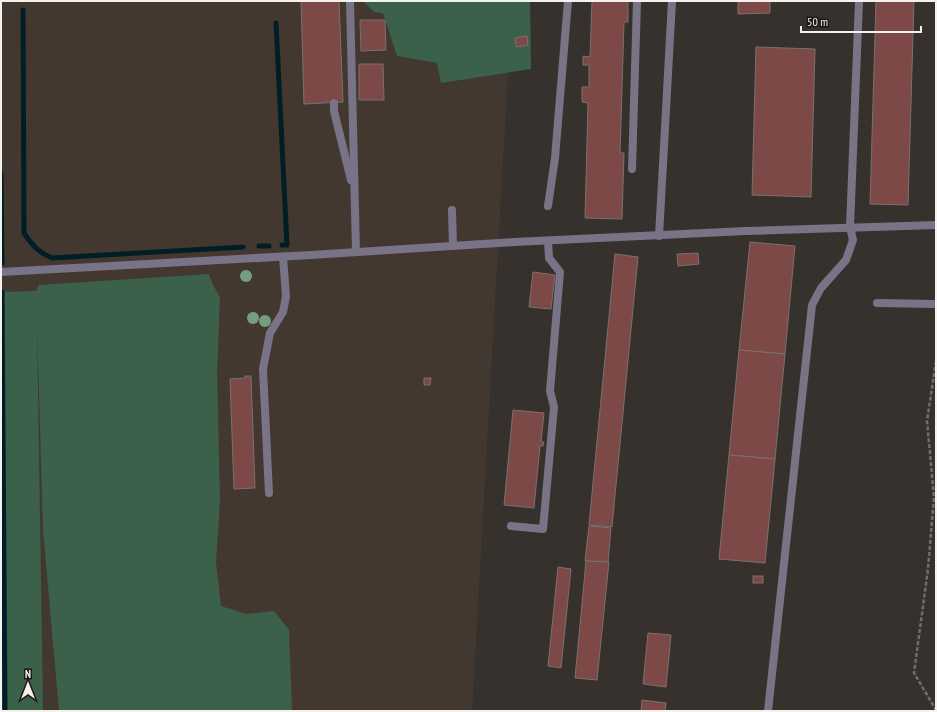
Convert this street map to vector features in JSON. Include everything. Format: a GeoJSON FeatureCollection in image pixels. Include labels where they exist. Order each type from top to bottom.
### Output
{"type":"FeatureCollection","features":[{"type":"Feature","properties":{"kind":"street"},"geometry":{"type":"LineString","coordinates":[[350,1],[356,252]]}},
{"type":"Feature","properties":{"kind":"street"},"geometry":{"type":"LineString","coordinates":[[548,206],[555,158],[568,1]]}},
{"type":"Feature","properties":{"kind":"street"},"geometry":{"type":"LineString","coordinates":[[632,170],[637,1]]}},
{"type":"Feature","properties":{"kind":"street"},"geometry":{"type":"LineString","coordinates":[[659,236],[672,1]]}},
{"type":"Feature","properties":{"kind":"street"},"geometry":{"type":"LineString","coordinates":[[768,711],[812,305],[821,288],[846,260],[853,240],[850,228],[859,1]]}},
{"type":"Feature","properties":{"kind":"street"},"geometry":{"type":"LineString","coordinates":[[334,103],[334,111],[355,196]]}},
{"type":"Feature","properties":{"kind":"street"},"geometry":{"type":"LineString","coordinates":[[452,210],[453,246]]}},
{"type":"Feature","properties":{"kind":"street"},"geometry":{"type":"LineString","coordinates":[[1,272],[283,257],[514,242],[746,231],[936,225]]}},
{"type":"Feature","properties":{"kind":"street"},"geometry":{"type":"LineString","coordinates":[[511,526],[543,529],[554,407],[550,391],[560,272],[549,258],[548,241]]}},
{"type":"Feature","properties":{"kind":"street"},"geometry":{"type":"LineString","coordinates":[[269,493],[262,369],[270,333],[283,312],[286,296],[283,257]]}},
{"type":"Feature","properties":{"kind":"street"},"geometry":{"type":"LineString","coordinates":[[877,303],[936,304]]}},
{"type":"Feature","properties":{"kind":"path"},"geometry":{"type":"LineString","coordinates":[[936,361],[928,421],[934,497],[928,569],[914,674],[936,710]]}},
{"type":"Feature","properties":{"kind":"shaded area"},"geometry":{"type":"Polygon","coordinates":[[[1,1],[512,1],[472,711],[1,711],[1,1]]]}},
{"type":"Feature","properties":{"kind":"green space"},"geometry":{"type":"Polygon","coordinates":[[[363,1],[530,1],[531,69],[441,83],[437,63],[397,56],[383,13],[374,12],[363,1]]]}},
{"type":"Feature","properties":{"kind":"green space"},"geometry":{"type":"Polygon","coordinates":[[[209,274],[220,297],[217,372],[220,501],[216,562],[221,606],[246,614],[274,611],[289,630],[292,711],[59,711],[43,530],[37,324],[43,711],[1,711],[1,292],[36,291],[39,285],[209,274]]]}},
{"type":"Feature","properties":{"kind":"building"},"geometry":{"type":"Polygon","coordinates":[[[301,1],[339,1],[343,102],[304,104],[301,1]]]}},
{"type":"Feature","properties":{"kind":"building"},"geometry":{"type":"Polygon","coordinates":[[[592,1],[628,1],[628,22],[624,22],[620,153],[624,153],[622,219],[585,218],[588,103],[582,102],[582,87],[589,87],[589,65],[583,65],[583,56],[590,57],[592,1]]]}},
{"type":"Feature","properties":{"kind":"building"},"geometry":{"type":"Polygon","coordinates":[[[738,1],[770,1],[770,13],[738,14],[738,1]]]}},
{"type":"Feature","properties":{"kind":"building"},"geometry":{"type":"Polygon","coordinates":[[[876,1],[914,1],[908,205],[870,204],[876,1]]]}},
{"type":"Feature","properties":{"kind":"building"},"geometry":{"type":"Polygon","coordinates":[[[360,20],[385,20],[386,50],[361,51],[360,20]]]}},
{"type":"Feature","properties":{"kind":"building"},"geometry":{"type":"Polygon","coordinates":[[[527,36],[528,45],[516,47],[515,38],[527,36]]]}},
{"type":"Feature","properties":{"kind":"building"},"geometry":{"type":"Polygon","coordinates":[[[756,47],[815,49],[811,197],[752,195],[756,47]]]}},
{"type":"Feature","properties":{"kind":"building"},"geometry":{"type":"Polygon","coordinates":[[[359,64],[383,64],[384,100],[359,100],[359,64]]]}},
{"type":"Feature","properties":{"kind":"building"},"geometry":{"type":"Polygon","coordinates":[[[750,242],[795,246],[785,354],[739,350],[750,242]]]}},
{"type":"Feature","properties":{"kind":"building"},"geometry":{"type":"Polygon","coordinates":[[[698,253],[699,264],[678,266],[677,254],[698,253]]]}},
{"type":"Feature","properties":{"kind":"building"},"geometry":{"type":"Polygon","coordinates":[[[615,254],[638,257],[612,527],[589,525],[615,254]]]}},
{"type":"Feature","properties":{"kind":"building"},"geometry":{"type":"Polygon","coordinates":[[[533,272],[555,275],[551,309],[529,307],[533,272]]]}},
{"type":"Feature","properties":{"kind":"building"},"geometry":{"type":"Polygon","coordinates":[[[739,350],[785,354],[775,459],[729,455],[739,350]]]}},
{"type":"Feature","properties":{"kind":"building"},"geometry":{"type":"Polygon","coordinates":[[[245,376],[251,376],[255,488],[234,489],[230,379],[245,378],[245,376]]]}},
{"type":"Feature","properties":{"kind":"building"},"geometry":{"type":"Polygon","coordinates":[[[424,378],[431,378],[430,385],[424,385],[424,378]]]}},
{"type":"Feature","properties":{"kind":"building"},"geometry":{"type":"Polygon","coordinates":[[[513,410],[544,413],[541,442],[544,442],[543,446],[540,446],[534,508],[504,505],[513,410]]]}},
{"type":"Feature","properties":{"kind":"building"},"geometry":{"type":"Polygon","coordinates":[[[729,455],[775,459],[765,563],[719,559],[729,455]]]}},
{"type":"Feature","properties":{"kind":"building"},"geometry":{"type":"Polygon","coordinates":[[[589,526],[611,528],[608,563],[585,561],[589,526]]]}},
{"type":"Feature","properties":{"kind":"building"},"geometry":{"type":"Polygon","coordinates":[[[586,561],[609,562],[597,680],[575,678],[586,561]]]}},
{"type":"Feature","properties":{"kind":"building"},"geometry":{"type":"Polygon","coordinates":[[[558,567],[571,569],[561,668],[548,666],[558,567]]]}},
{"type":"Feature","properties":{"kind":"building"},"geometry":{"type":"Polygon","coordinates":[[[753,576],[763,576],[763,583],[753,583],[753,576]]]}},
{"type":"Feature","properties":{"kind":"building"},"geometry":{"type":"Polygon","coordinates":[[[648,633],[671,635],[666,687],[643,684],[648,633]]]}},
{"type":"Feature","properties":{"kind":"building"},"geometry":{"type":"Polygon","coordinates":[[[642,700],[666,703],[665,711],[641,711],[642,700]]]}},
{"type":"Feature","properties":{"kind":"waterway"},"geometry":{"type":"LineString","coordinates":[[23,10],[24,233],[33,245],[39,251],[52,258],[243,247]]}},
{"type":"Feature","properties":{"kind":"waterway"},"geometry":{"type":"LineString","coordinates":[[276,23],[287,245],[282,245]]}},
{"type":"Feature","properties":{"kind":"waterway"},"geometry":{"type":"LineString","coordinates":[[1,174],[2,263]]}},
{"type":"Feature","properties":{"kind":"waterway"},"geometry":{"type":"LineString","coordinates":[[259,246],[269,246]]}},
{"type":"Feature","properties":{"kind":"waterway"},"geometry":{"type":"LineString","coordinates":[[2,292],[5,711]]}}]}
